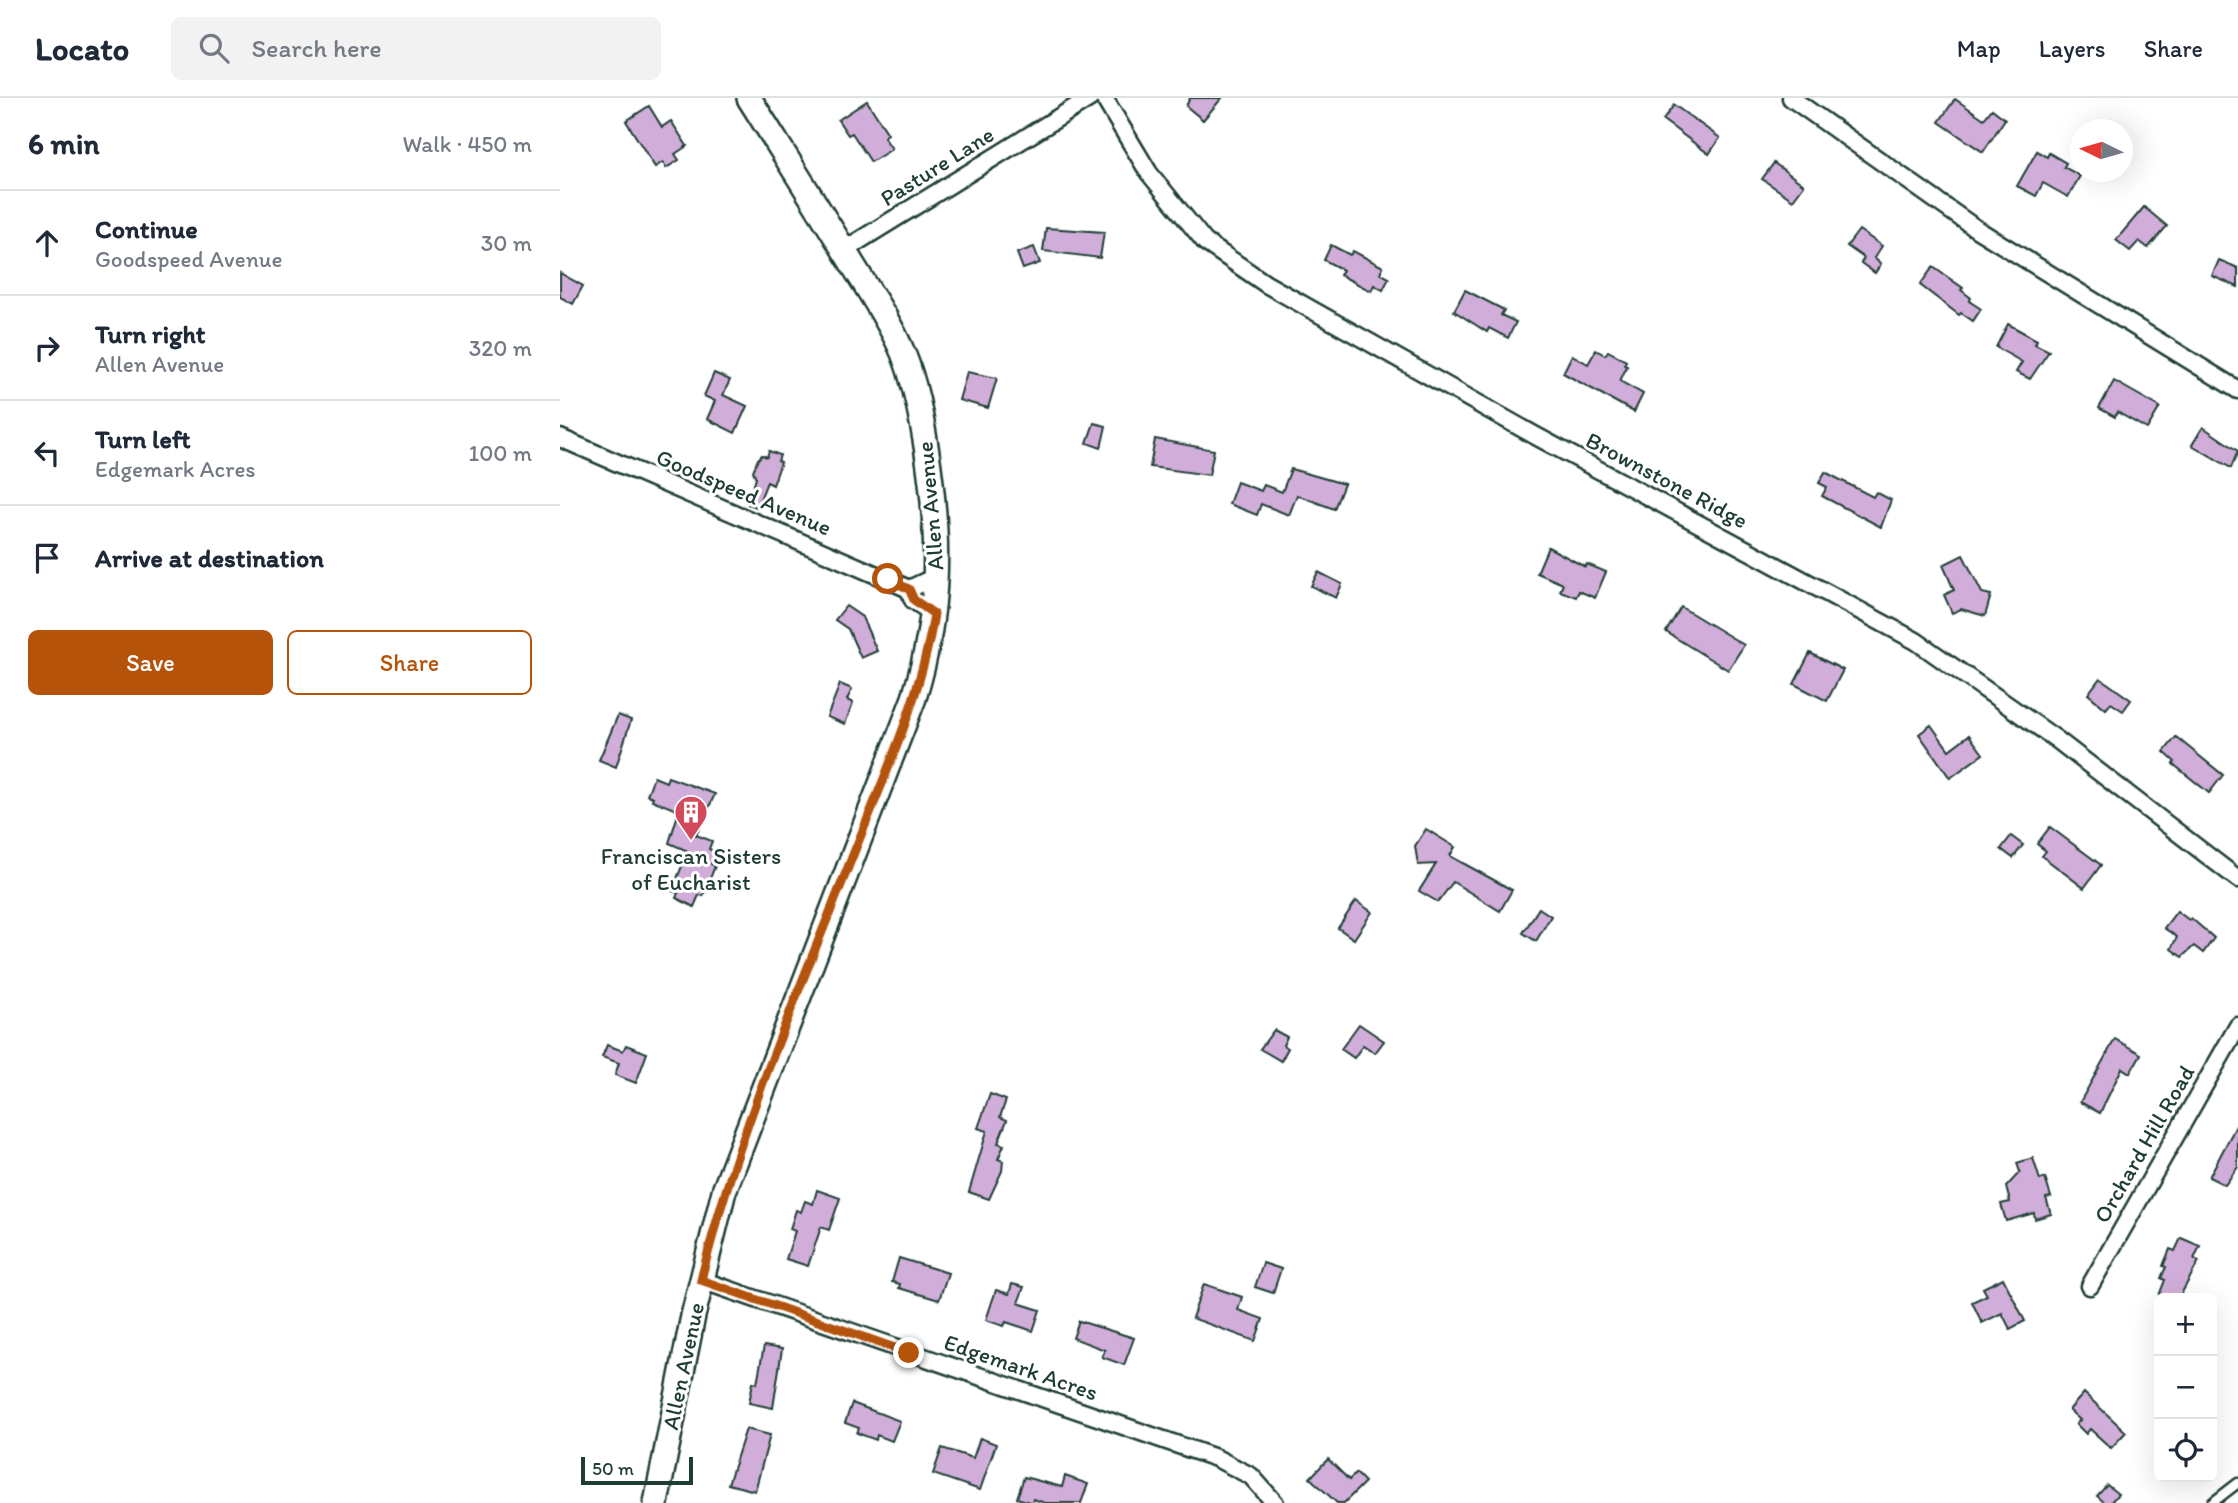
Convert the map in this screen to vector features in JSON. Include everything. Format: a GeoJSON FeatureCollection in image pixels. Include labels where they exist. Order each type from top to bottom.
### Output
{"type":"FeatureCollection","features":[{"type":"Feature","properties":{"kind":"street","name":"Allen Avenue"},"geometry":{"type":"LineString","coordinates":[[656,1503],[701,1280],[737,1150],[914,698],[934,614],[937,576],[929,464],[913,384],[903,352],[844,250],[749,98]]}},
{"type":"Feature","properties":{"kind":"street","name":"Pasture Lane"},"geometry":{"type":"LineString","coordinates":[[844,250],[1090,98]]}},
{"type":"Feature","properties":{"kind":"street","name":"Brownstone Ridge"},"geometry":{"type":"LineString","coordinates":[[1104,98],[1149,173],[1205,242],[1266,284],[1522,429],[1916,641],[2056,738],[2238,880]]}},
{"type":"Feature","properties":{"kind":"street"},"geometry":{"type":"LineString","coordinates":[[1791,98],[1978,230],[2238,390]]}},
{"type":"Feature","properties":{"kind":"street","name":"Goodspeed Avenue"},"geometry":{"type":"LineString","coordinates":[[560,438],[909,589],[914,600],[934,614]]}},
{"type":"Feature","properties":{"kind":"street"},"geometry":{"type":"LineString","coordinates":[[909,589],[937,576]]}},
{"type":"Feature","properties":{"kind":"street","name":"Orchard Hill Road"},"geometry":{"type":"LineString","coordinates":[[2090,1286],[2238,1026]]}},
{"type":"Feature","properties":{"kind":"street","name":"Edgemark Acres"},"geometry":{"type":"LineString","coordinates":[[701,1280],[1227,1462],[1251,1476],[1275,1503]]}},
{"type":"Feature","properties":{"kind":"lane"},"geometry":{"type":"LineString","coordinates":[[2212,1503],[2238,1483]]}},
{"type":"Feature","properties":{"kind":"building"},"geometry":{"type":"Polygon","coordinates":[[[1190,98],[1222,98],[1203,120],[1186,106],[1190,98]]]}},
{"type":"Feature","properties":{"kind":"building"},"geometry":{"type":"Polygon","coordinates":[[[1955,99],[1984,119],[1992,109],[2005,119],[1983,152],[1939,122],[1955,99]]]}},
{"type":"Feature","properties":{"kind":"building"},"geometry":{"type":"Polygon","coordinates":[[[867,101],[888,134],[884,137],[892,149],[871,162],[852,133],[848,135],[838,120],[867,101]]]}},
{"type":"Feature","properties":{"kind":"building"},"geometry":{"type":"Polygon","coordinates":[[[1674,105],[1720,138],[1709,154],[1663,120],[1674,105]]]}},
{"type":"Feature","properties":{"kind":"building"},"geometry":{"type":"Polygon","coordinates":[[[649,106],[662,127],[671,121],[687,146],[675,154],[679,160],[666,168],[663,162],[655,167],[626,121],[649,106]]]}},
{"type":"Feature","properties":{"kind":"building"},"geometry":{"type":"Polygon","coordinates":[[[2037,151],[2047,157],[2049,153],[2066,163],[2064,167],[2070,170],[2070,182],[2077,182],[2068,197],[2043,183],[2036,196],[2017,186],[2037,151]]]}},
{"type":"Feature","properties":{"kind":"building"},"geometry":{"type":"Polygon","coordinates":[[[1774,163],[1804,185],[1793,200],[1762,179],[1774,163]]]}},
{"type":"Feature","properties":{"kind":"building"},"geometry":{"type":"Polygon","coordinates":[[[2144,207],[2167,226],[2148,248],[2139,241],[2130,251],[2116,240],[2144,207]]]}},
{"type":"Feature","properties":{"kind":"building"},"geometry":{"type":"Polygon","coordinates":[[[1046,228],[1104,232],[1100,258],[1043,251],[1046,228]]]}},
{"type":"Feature","properties":{"kind":"building"},"geometry":{"type":"Polygon","coordinates":[[[1859,230],[1882,246],[1874,258],[1881,264],[1875,273],[1861,263],[1864,258],[1847,246],[1859,230]]]}},
{"type":"Feature","properties":{"kind":"building"},"geometry":{"type":"Polygon","coordinates":[[[1331,245],[1350,255],[1353,251],[1383,267],[1380,273],[1389,278],[1383,290],[1374,285],[1371,291],[1340,275],[1343,270],[1324,260],[1331,245]]]}},
{"type":"Feature","properties":{"kind":"building"},"geometry":{"type":"Polygon","coordinates":[[[1034,247],[1040,263],[1023,269],[1017,253],[1034,247]]]}},
{"type":"Feature","properties":{"kind":"building"},"geometry":{"type":"Polygon","coordinates":[[[2219,260],[2238,268],[2238,287],[2212,276],[2219,260]]]}},
{"type":"Feature","properties":{"kind":"building"},"geometry":{"type":"Polygon","coordinates":[[[1933,267],[1963,288],[1961,290],[1971,298],[1969,301],[1981,309],[1973,321],[1961,313],[1959,315],[1920,285],[1933,267]]]}},
{"type":"Feature","properties":{"kind":"building"},"geometry":{"type":"Polygon","coordinates":[[[560,273],[583,286],[573,304],[560,297],[560,273]]]}},
{"type":"Feature","properties":{"kind":"building"},"geometry":{"type":"Polygon","coordinates":[[[1465,290],[1504,310],[1501,315],[1516,322],[1508,338],[1489,328],[1487,332],[1454,311],[1465,290]]]}},
{"type":"Feature","properties":{"kind":"building"},"geometry":{"type":"Polygon","coordinates":[[[2008,324],[2037,340],[2035,344],[2049,351],[2030,379],[2016,372],[2022,362],[1996,347],[2008,324]]]}},
{"type":"Feature","properties":{"kind":"building"},"geometry":{"type":"Polygon","coordinates":[[[1596,350],[1605,355],[1608,351],[1626,361],[1624,365],[1627,366],[1620,381],[1643,394],[1634,412],[1563,373],[1572,355],[1588,364],[1596,350]]]}},
{"type":"Feature","properties":{"kind":"building"},"geometry":{"type":"Polygon","coordinates":[[[967,372],[997,378],[988,408],[959,400],[967,372]]]}},
{"type":"Feature","properties":{"kind":"building"},"geometry":{"type":"Polygon","coordinates":[[[714,373],[730,380],[723,395],[747,406],[735,433],[707,419],[715,401],[704,396],[714,373]]]}},
{"type":"Feature","properties":{"kind":"building"},"geometry":{"type":"Polygon","coordinates":[[[2114,381],[2160,407],[2147,429],[2117,412],[2115,417],[2099,408],[2114,381]]]}},
{"type":"Feature","properties":{"kind":"building"},"geometry":{"type":"Polygon","coordinates":[[[1094,423],[1106,426],[1101,448],[1087,443],[1094,423]]]}},
{"type":"Feature","properties":{"kind":"building"},"geometry":{"type":"Polygon","coordinates":[[[2203,427],[2238,451],[2231,468],[2192,445],[2203,427]]]}},
{"type":"Feature","properties":{"kind":"building"},"geometry":{"type":"Polygon","coordinates":[[[1155,439],[1214,450],[1209,475],[1150,467],[1155,439]]]}},
{"type":"Feature","properties":{"kind":"building"},"geometry":{"type":"Polygon","coordinates":[[[769,451],[780,455],[778,461],[781,462],[773,485],[767,482],[757,507],[748,504],[756,478],[753,471],[758,459],[762,455],[767,457],[769,451]]]}},
{"type":"Feature","properties":{"kind":"building"},"geometry":{"type":"Polygon","coordinates":[[[1291,469],[1344,484],[1334,509],[1297,495],[1289,515],[1261,504],[1257,515],[1229,504],[1237,482],[1261,491],[1264,485],[1282,492],[1291,469]]]}},
{"type":"Feature","properties":{"kind":"building"},"geometry":{"type":"Polygon","coordinates":[[[1825,472],[1873,497],[1876,492],[1891,500],[1881,527],[1822,496],[1827,487],[1819,483],[1825,472]]]}},
{"type":"Feature","properties":{"kind":"building"},"geometry":{"type":"Polygon","coordinates":[[[1548,547],[1585,567],[1587,564],[1606,572],[1595,598],[1579,591],[1576,597],[1560,591],[1563,584],[1537,573],[1548,547]]]}},
{"type":"Feature","properties":{"kind":"building"},"geometry":{"type":"Polygon","coordinates":[[[1963,555],[1982,593],[1991,595],[1985,616],[1961,609],[1952,613],[1944,595],[1954,590],[1943,565],[1963,555]]]}},
{"type":"Feature","properties":{"kind":"building"},"geometry":{"type":"Polygon","coordinates":[[[1318,572],[1342,584],[1336,598],[1311,586],[1318,572]]]}},
{"type":"Feature","properties":{"kind":"building"},"geometry":{"type":"Polygon","coordinates":[[[846,606],[862,617],[877,651],[861,658],[848,629],[835,620],[846,606]]]}},
{"type":"Feature","properties":{"kind":"building"},"geometry":{"type":"Polygon","coordinates":[[[1681,607],[1744,645],[1728,670],[1666,632],[1681,607]]]}},
{"type":"Feature","properties":{"kind":"building"},"geometry":{"type":"Polygon","coordinates":[[[1810,653],[1843,670],[1827,701],[1794,684],[1810,653]]]}},
{"type":"Feature","properties":{"kind":"building"},"geometry":{"type":"Polygon","coordinates":[[[2100,678],[2131,700],[2123,711],[2111,703],[2106,709],[2088,694],[2100,678]]]}},
{"type":"Feature","properties":{"kind":"building"},"geometry":{"type":"Polygon","coordinates":[[[840,684],[852,689],[847,700],[853,703],[845,724],[827,717],[840,684]]]}},
{"type":"Feature","properties":{"kind":"building"},"geometry":{"type":"Polygon","coordinates":[[[618,715],[631,720],[616,767],[599,760],[618,715]]]}},
{"type":"Feature","properties":{"kind":"building"},"geometry":{"type":"Polygon","coordinates":[[[1931,725],[1949,750],[1969,735],[1983,754],[1950,778],[1919,734],[1931,725]]]}},
{"type":"Feature","properties":{"kind":"building"},"geometry":{"type":"Polygon","coordinates":[[[2176,737],[2223,775],[2209,793],[2173,764],[2175,762],[2164,752],[2176,737]]]}},
{"type":"Feature","properties":{"kind":"building","name":"Franciscan Sisters of Eucharist"},"geometry":{"type":"Polygon","coordinates":[[[654,777],[666,782],[668,777],[715,794],[696,835],[712,841],[709,849],[716,852],[711,864],[715,866],[703,896],[699,895],[694,907],[676,898],[678,893],[672,891],[688,851],[669,843],[679,811],[652,800],[653,797],[647,795],[654,777]]]}},
{"type":"Feature","properties":{"kind":"building"},"geometry":{"type":"Polygon","coordinates":[[[2050,827],[2101,865],[2084,888],[2042,856],[2046,851],[2037,844],[2050,827]]]}},
{"type":"Feature","properties":{"kind":"building"},"geometry":{"type":"Polygon","coordinates":[[[1426,829],[1455,847],[1450,856],[1512,890],[1500,911],[1453,882],[1438,902],[1419,891],[1436,864],[1418,865],[1415,846],[1426,829]]]}},
{"type":"Feature","properties":{"kind":"building"},"geometry":{"type":"Polygon","coordinates":[[[2011,836],[2023,845],[2013,858],[2001,849],[2011,836]]]}},
{"type":"Feature","properties":{"kind":"building"},"geometry":{"type":"Polygon","coordinates":[[[1356,901],[1372,912],[1354,939],[1338,928],[1356,901]]]}},
{"type":"Feature","properties":{"kind":"building"},"geometry":{"type":"Polygon","coordinates":[[[1539,908],[1551,916],[1536,941],[1523,933],[1539,908]]]}},
{"type":"Feature","properties":{"kind":"building"},"geometry":{"type":"Polygon","coordinates":[[[2177,911],[2189,920],[2191,918],[2214,938],[2203,953],[2194,946],[2182,957],[2171,949],[2177,937],[2164,928],[2177,911]]]}},
{"type":"Feature","properties":{"kind":"building"},"geometry":{"type":"Polygon","coordinates":[[[1359,1024],[1384,1041],[1375,1053],[1363,1045],[1354,1058],[1341,1049],[1359,1024]]]}},
{"type":"Feature","properties":{"kind":"building"},"geometry":{"type":"Polygon","coordinates":[[[1274,1030],[1287,1037],[1283,1045],[1288,1048],[1281,1061],[1260,1049],[1274,1030]]]}},
{"type":"Feature","properties":{"kind":"building"},"geometry":{"type":"Polygon","coordinates":[[[2115,1039],[2141,1054],[2130,1073],[2122,1068],[2100,1113],[2080,1102],[2115,1039]]]}},
{"type":"Feature","properties":{"kind":"building"},"geometry":{"type":"Polygon","coordinates":[[[607,1045],[623,1051],[626,1045],[647,1053],[636,1083],[615,1075],[619,1063],[602,1057],[607,1045]]]}},
{"type":"Feature","properties":{"kind":"building"},"geometry":{"type":"Polygon","coordinates":[[[990,1094],[1006,1100],[1000,1117],[1007,1120],[998,1143],[1004,1145],[998,1159],[1003,1161],[1002,1171],[989,1199],[969,1192],[987,1131],[978,1128],[990,1094]]]}},
{"type":"Feature","properties":{"kind":"building"},"geometry":{"type":"Polygon","coordinates":[[[2238,1122],[2238,1167],[2225,1185],[2209,1177],[2238,1122]]]}},
{"type":"Feature","properties":{"kind":"building"},"geometry":{"type":"Polygon","coordinates":[[[2033,1158],[2040,1180],[2045,1178],[2051,1197],[2046,1198],[2051,1214],[2035,1219],[2034,1213],[2006,1221],[2001,1204],[2010,1202],[2006,1187],[2020,1172],[2017,1163],[2033,1158]]]}},
{"type":"Feature","properties":{"kind":"building"},"geometry":{"type":"Polygon","coordinates":[[[817,1190],[840,1198],[829,1230],[821,1227],[808,1266],[786,1259],[795,1231],[790,1229],[796,1210],[801,1212],[805,1201],[813,1204],[817,1190]]]}},
{"type":"Feature","properties":{"kind":"building"},"geometry":{"type":"Polygon","coordinates":[[[2181,1238],[2200,1246],[2194,1259],[2199,1261],[2182,1293],[2160,1293],[2165,1280],[2161,1278],[2166,1267],[2163,1266],[2170,1249],[2175,1251],[2181,1238]]]}},
{"type":"Feature","properties":{"kind":"building"},"geometry":{"type":"Polygon","coordinates":[[[899,1258],[948,1273],[939,1300],[899,1288],[900,1284],[892,1282],[899,1258]]]}},
{"type":"Feature","properties":{"kind":"building"},"geometry":{"type":"Polygon","coordinates":[[[1263,1263],[1281,1269],[1273,1293],[1255,1287],[1263,1263]]]}},
{"type":"Feature","properties":{"kind":"building"},"geometry":{"type":"Polygon","coordinates":[[[2003,1278],[2025,1321],[2010,1329],[2002,1313],[1982,1323],[1972,1302],[1987,1295],[1983,1288],[2003,1278]]]}},
{"type":"Feature","properties":{"kind":"building"},"geometry":{"type":"Polygon","coordinates":[[[1012,1284],[1024,1287],[1018,1303],[1040,1310],[1033,1331],[1006,1322],[1004,1326],[986,1320],[996,1290],[1009,1294],[1012,1284]]]}},
{"type":"Feature","properties":{"kind":"building"},"geometry":{"type":"Polygon","coordinates":[[[1204,1284],[1242,1297],[1238,1310],[1263,1319],[1255,1341],[1192,1318],[1204,1284]]]}},
{"type":"Feature","properties":{"kind":"building"},"geometry":{"type":"Polygon","coordinates":[[[1079,1321],[1134,1338],[1124,1365],[1102,1357],[1105,1350],[1073,1338],[1079,1321]]]}},
{"type":"Feature","properties":{"kind":"building"},"geometry":{"type":"Polygon","coordinates":[[[764,1346],[782,1349],[773,1408],[749,1403],[753,1382],[757,1383],[764,1346]]]}},
{"type":"Feature","properties":{"kind":"building"},"geometry":{"type":"Polygon","coordinates":[[[2084,1393],[2126,1432],[2111,1448],[2090,1429],[2086,1434],[2076,1424],[2080,1420],[2069,1410],[2084,1393]]]}},
{"type":"Feature","properties":{"kind":"building"},"geometry":{"type":"Polygon","coordinates":[[[852,1403],[900,1421],[892,1441],[877,1435],[876,1440],[857,1433],[859,1428],[845,1423],[852,1403]]]}},
{"type":"Feature","properties":{"kind":"building"},"geometry":{"type":"Polygon","coordinates":[[[746,1429],[770,1435],[755,1491],[728,1484],[746,1429]]]}},
{"type":"Feature","properties":{"kind":"building"},"geometry":{"type":"Polygon","coordinates":[[[980,1438],[996,1444],[980,1490],[933,1474],[942,1448],[973,1458],[980,1438]]]}},
{"type":"Feature","properties":{"kind":"building"},"geometry":{"type":"Polygon","coordinates":[[[1328,1459],[1349,1480],[1356,1473],[1365,1482],[1344,1503],[1337,1503],[1310,1478],[1328,1459]]]}},
{"type":"Feature","properties":{"kind":"building"},"geometry":{"type":"Polygon","coordinates":[[[1065,1476],[1088,1484],[1081,1503],[1045,1503],[1033,1499],[1032,1503],[1017,1498],[1024,1477],[1062,1487],[1065,1476]]]}},
{"type":"Feature","properties":{"kind":"building"},"geometry":{"type":"Polygon","coordinates":[[[2107,1485],[2118,1494],[2110,1503],[2105,1503],[2097,1496],[2107,1485]]]}},
{"type":"Feature","properties":{"kind":"place","name":"Franciscan Sisters of Eucharist"},"geometry":{"type":"Point","coordinates":[691,842]}},
{"type":"Feature","properties":{"kind":"route"},"geometry":{"type":"LineString","coordinates":[[888,579],[909,589],[914,600],[934,614],[924,665],[882,781],[737,1150],[701,1280],[909,1353]]}}]}
